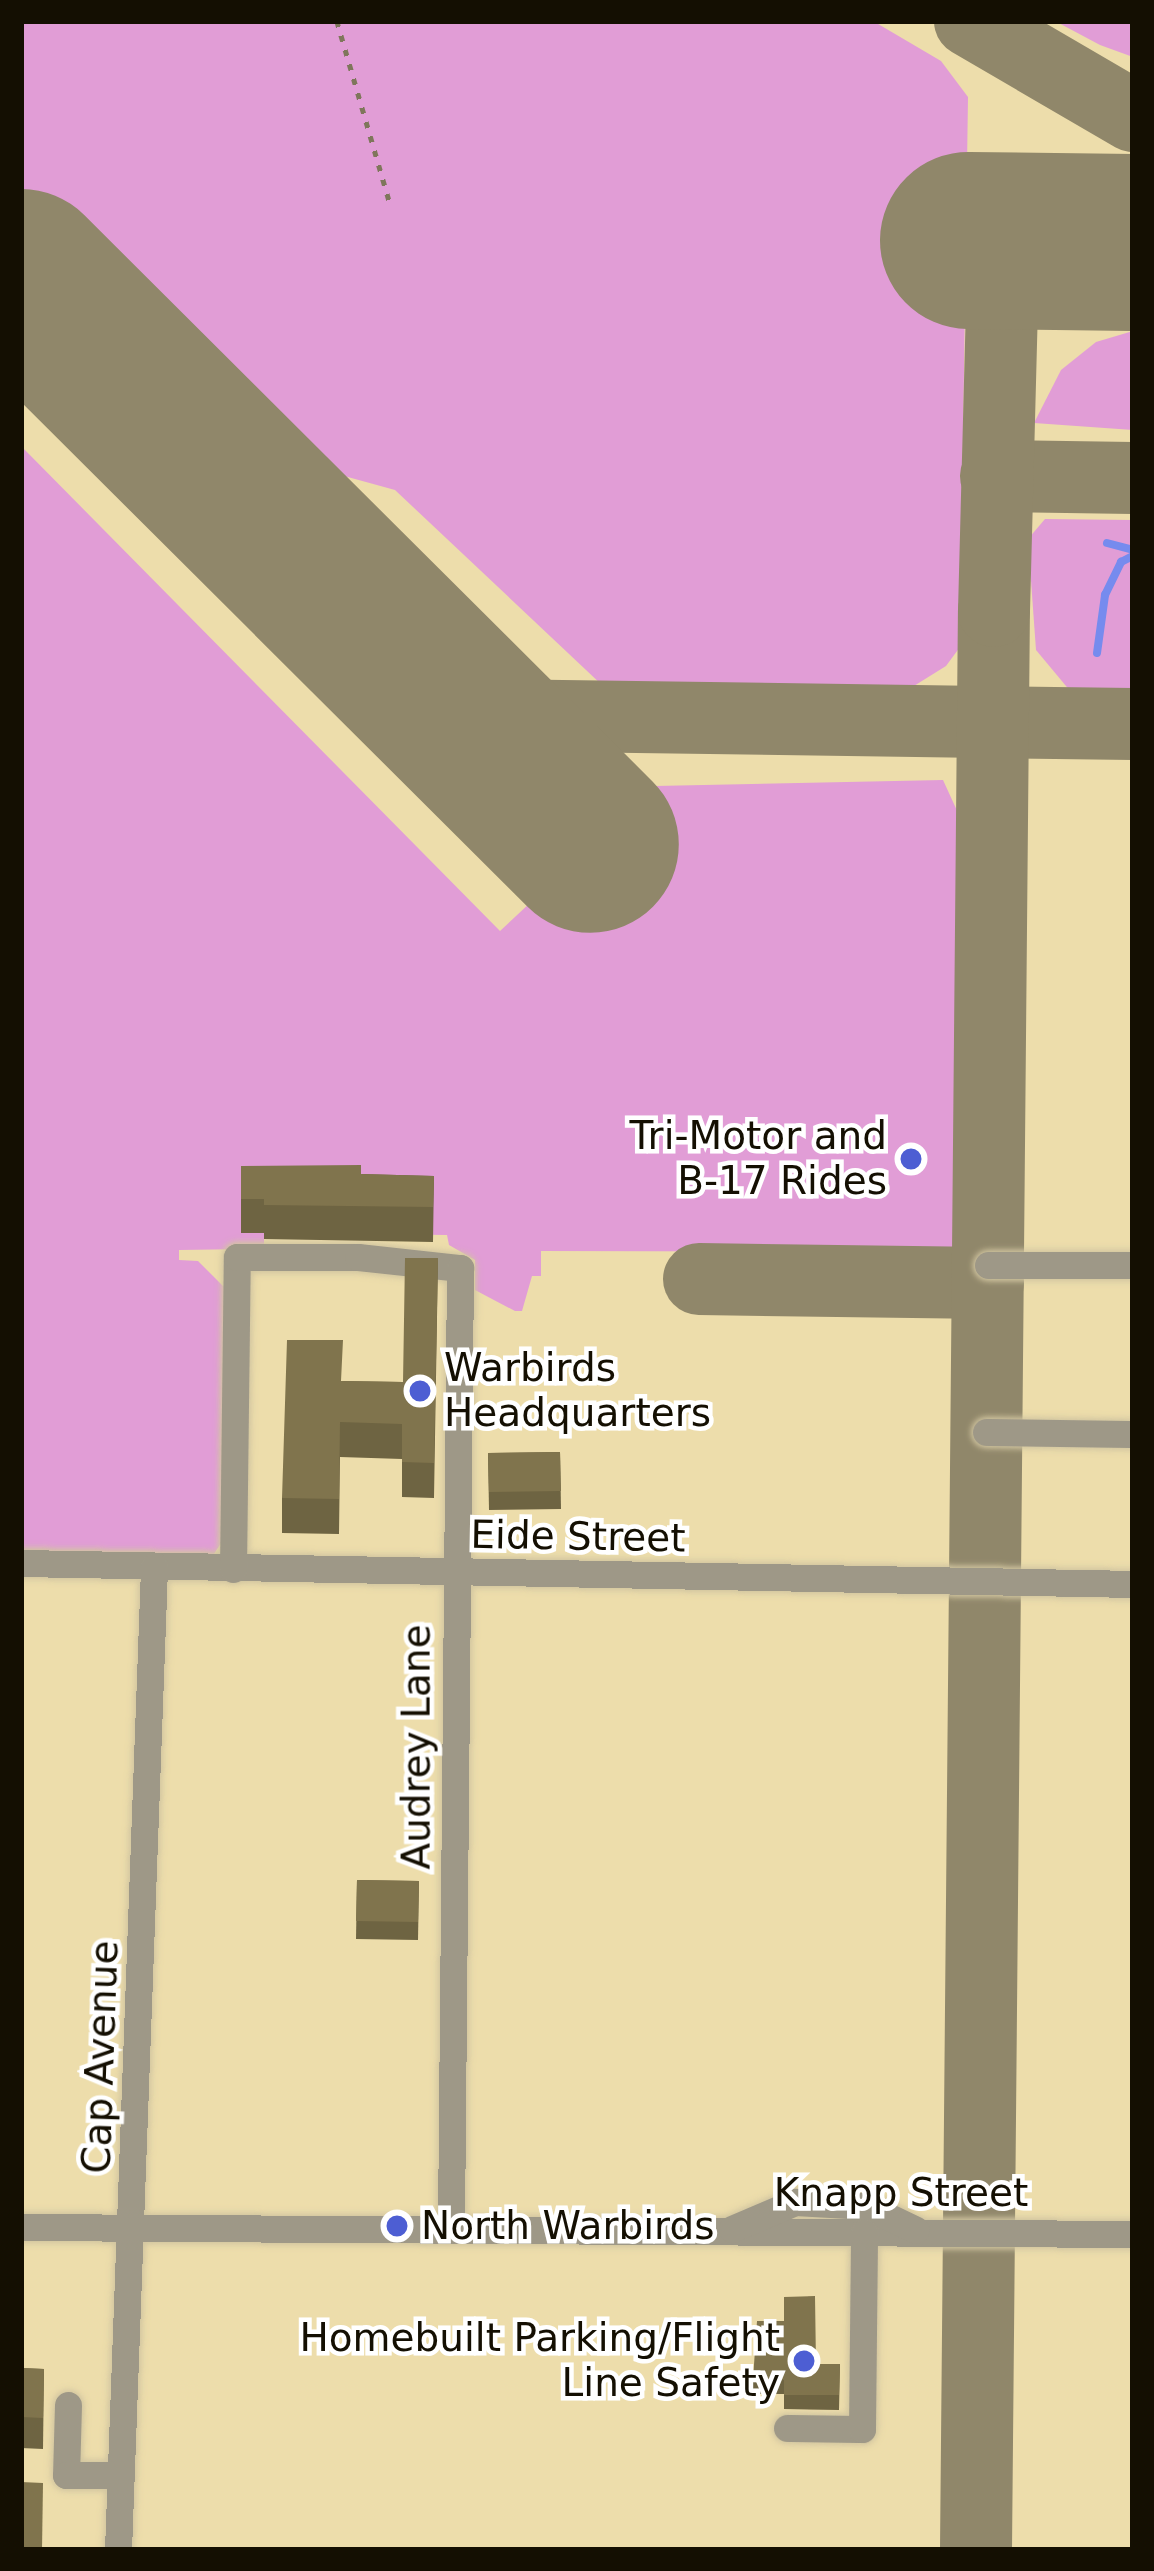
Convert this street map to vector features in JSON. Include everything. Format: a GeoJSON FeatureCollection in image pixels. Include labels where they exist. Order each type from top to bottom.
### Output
{"type":"FeatureCollection","features":[{"type":"Feature","properties":{"kind":"lane","name":"Audrey Lane"},"geometry":{"type":"LineString","coordinates":[[233,1569],[237,1257],[455,1265],[452,2227]]}},
{"type":"Feature","properties":{"kind":"lane"},"geometry":{"type":"LineString","coordinates":[[988,1265],[1133,1265]]}},
{"type":"Feature","properties":{"kind":"lane"},"geometry":{"type":"LineString","coordinates":[[986,1432],[1133,1434]]}},
{"type":"Feature","properties":{"kind":"lane","name":"Eide Street"},"geometry":{"type":"LineString","coordinates":[[21,1563],[1133,1584]]}},
{"type":"Feature","properties":{"kind":"lane","name":"Cap Avenue"},"geometry":{"type":"LineString","coordinates":[[118,2550],[154,1568]]}},
{"type":"Feature","properties":{"kind":"lane"},"geometry":{"type":"LineString","coordinates":[[729,2230],[795,2202],[866,2206],[920,2232]]}},
{"type":"Feature","properties":{"kind":"lane","name":"Knapp Street"},"geometry":{"type":"LineString","coordinates":[[21,2227],[132,2222],[1133,2234]]}},
{"type":"Feature","properties":{"kind":"lane"},"geometry":{"type":"LineString","coordinates":[[787,2428],[862,2429],[864,2232]]}},
{"type":"Feature","properties":{"kind":"lane"},"geometry":{"type":"LineString","coordinates":[[68,2405],[66,2475],[121,2474]]}},
{"type":"Feature","properties":{"kind":"path"},"geometry":{"type":"LineString","coordinates":[[337,21],[390,203]]}},
{"type":"Feature","properties":{"kind":"shaded area"},"geometry":{"type":"Polygon","coordinates":[[[21,21],[1133,21],[1133,2550],[21,2550],[21,21]]]}},
{"type":"Feature","properties":{"kind":"shaded area"},"geometry":{"type":"Polygon","coordinates":[[[21,21],[873,21],[941,61],[968,97],[960,647],[946,666],[893,699],[646,697],[603,686],[395,490],[297,463],[21,191],[21,21]]]}},
{"type":"Feature","properties":{"kind":"shaded area"},"geometry":{"type":"Polygon","coordinates":[[[1055,21],[1133,21],[1133,57],[1100,45],[1055,21]]]}},
{"type":"Feature","properties":{"kind":"shaded area"},"geometry":{"type":"Polygon","coordinates":[[[1133,331],[1133,430],[1034,423],[1061,370],[1096,342],[1133,331]]]}},
{"type":"Feature","properties":{"kind":"shaded area"},"geometry":{"type":"Polygon","coordinates":[[[21,446],[500,931],[655,786],[943,780],[959,815],[966,898],[963,1252],[541,1251],[541,1276],[532,1276],[522,1311],[515,1311],[475,1290],[475,1260],[449,1245],[447,1235],[264,1233],[264,1244],[249,1249],[179,1250],[179,1260],[198,1261],[228,1291],[225,1537],[212,1557],[21,1553],[21,446]]]}},
{"type":"Feature","properties":{"kind":"shaded area"},"geometry":{"type":"Polygon","coordinates":[[[1045,519],[1133,520],[1133,703],[1071,692],[1036,650],[1028,539],[1045,519]]]}},
{"type":"Feature","properties":{"kind":"building"},"geometry":{"type":"Polygon","coordinates":[[[361,1165],[361,1174],[434,1176],[433,1207],[264,1205],[264,1199],[241,1199],[241,1166],[361,1165]]]}},
{"type":"Feature","properties":{"kind":"building"},"geometry":{"type":"Polygon","coordinates":[[[405,1258],[438,1258],[434,1463],[402,1462],[402,1424],[340,1422],[339,1499],[282,1498],[287,1340],[343,1340],[341,1381],[403,1382],[405,1258]]]}},
{"type":"Feature","properties":{"kind":"building"},"geometry":{"type":"Polygon","coordinates":[[[560,1452],[561,1491],[489,1492],[488,1453],[560,1452]]]}},
{"type":"Feature","properties":{"kind":"building"},"geometry":{"type":"Polygon","coordinates":[[[357,1880],[419,1881],[418,1922],[356,1921],[357,1880]]]}},
{"type":"Feature","properties":{"kind":"building"},"geometry":{"type":"Polygon","coordinates":[[[815,2296],[816,2364],[840,2364],[839,2395],[784,2395],[784,2380],[753,2379],[757,2321],[784,2321],[784,2297],[815,2296]]]}},
{"type":"Feature","properties":{"kind":"building"},"geometry":{"type":"Polygon","coordinates":[[[21,2368],[44,2369],[43,2418],[21,2417],[21,2368]]]}},
{"type":"Feature","properties":{"kind":"building"},"geometry":{"type":"Polygon","coordinates":[[[21,2482],[43,2483],[42,2550],[21,2550],[21,2482]]]}},
{"type":"Feature","properties":{"kind":"waterway"},"geometry":{"type":"LineString","coordinates":[[1107,543],[1133,550]]}},
{"type":"Feature","properties":{"kind":"waterway"},"geometry":{"type":"LineString","coordinates":[[1097,653],[1105,595],[1121,562],[1133,556]]}},
{"type":"Feature","properties":{"kind":"taxiway"},"geometry":{"type":"LineString","coordinates":[[970,21],[1133,116]]}},
{"type":"Feature","properties":{"kind":"taxiway"},"geometry":{"type":"LineString","coordinates":[[976,2550],[994,611],[1004,241]]}},
{"type":"Feature","properties":{"kind":"taxiway"},"geometry":{"type":"LineString","coordinates":[[996,476],[1133,478]]}},
{"type":"Feature","properties":{"kind":"taxiway"},"geometry":{"type":"LineString","coordinates":[[424,679],[487,715],[1133,724]]}},
{"type":"Feature","properties":{"kind":"taxiway"},"geometry":{"type":"LineString","coordinates":[[699,1279],[988,1283]]}},
{"type":"Feature","properties":{"kind":"runway"},"geometry":{"type":"LineString","coordinates":[[968,240],[1133,242]]}},
{"type":"Feature","properties":{"kind":"runway"},"geometry":{"type":"LineString","coordinates":[[21,277],[590,844]]}},
{"type":"Feature","properties":{"kind":"place","name":"Tri-Motor and B-17 Rides"},"geometry":{"type":"Point","coordinates":[911,1159]}},
{"type":"Feature","properties":{"kind":"place","name":"Warbirds Headquarters"},"geometry":{"type":"Point","coordinates":[420,1391]}},
{"type":"Feature","properties":{"kind":"place","name":"North Warbirds"},"geometry":{"type":"Point","coordinates":[397,2226]}},
{"type":"Feature","properties":{"kind":"place","name":"Homebuilt Parking/Flight Line Safety"},"geometry":{"type":"Point","coordinates":[804,2361]}}]}
